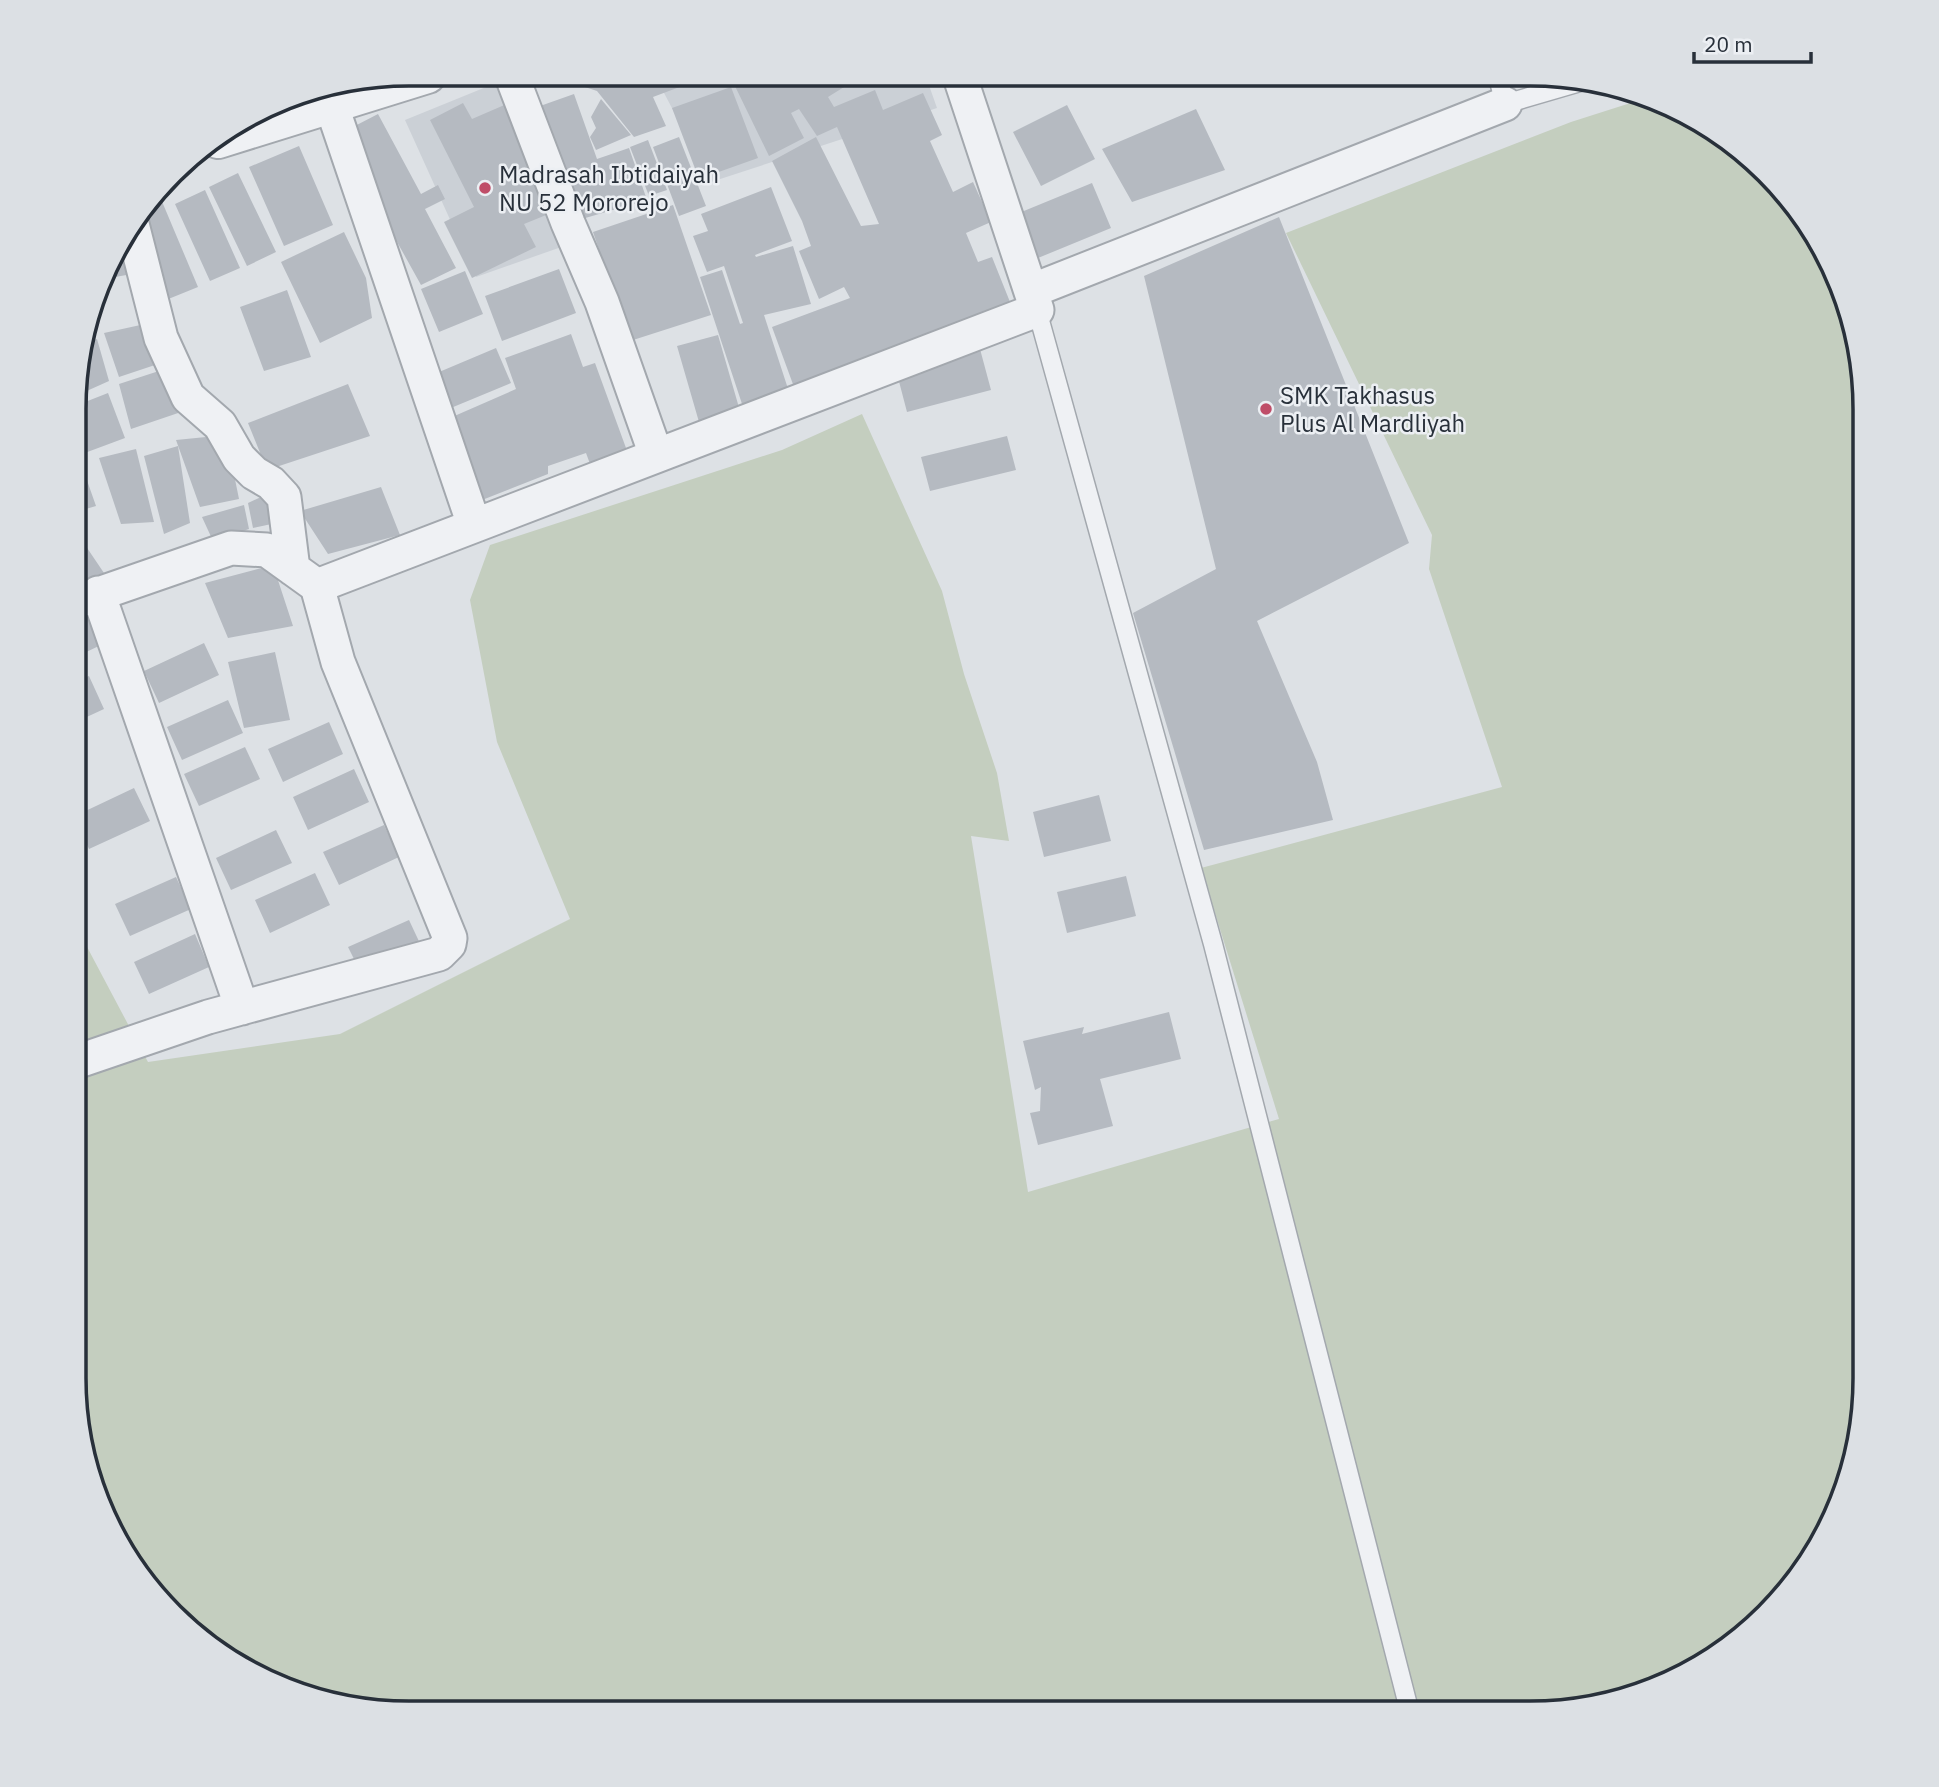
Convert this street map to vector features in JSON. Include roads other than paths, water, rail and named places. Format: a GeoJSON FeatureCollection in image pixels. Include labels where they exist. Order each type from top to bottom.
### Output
{"type":"FeatureCollection","features":[{"type":"Feature","properties":{"kind":"street"},"geometry":{"type":"LineString","coordinates":[[244,131],[389,86]]}},
{"type":"Feature","properties":{"kind":"street"},"geometry":{"type":"LineString","coordinates":[[516,86],[568,223],[602,302],[656,455]]}},
{"type":"Feature","properties":{"kind":"street"},"geometry":{"type":"LineString","coordinates":[[963,86],[1034,301]]}},
{"type":"Feature","properties":{"kind":"street"},"geometry":{"type":"LineString","coordinates":[[305,577],[474,525],[656,455],[1034,301],[1501,89]]}},
{"type":"Feature","properties":{"kind":"street"},"geometry":{"type":"LineString","coordinates":[[331,104],[474,525]]}},
{"type":"Feature","properties":{"kind":"street"},"geometry":{"type":"LineString","coordinates":[[86,1059],[208,1017],[439,954],[449,944],[450,938],[305,577],[284,497],[239,458],[220,425],[188,397],[161,338],[135,237]]}},
{"type":"Feature","properties":{"kind":"street"},"geometry":{"type":"LineString","coordinates":[[242,1008],[88,597],[231,548],[267,550],[305,577]]}},
{"type":"Feature","properties":{"kind":"lane"},"geometry":{"type":"LineString","coordinates":[[1501,89],[1535,86]]}},
{"type":"Feature","properties":{"kind":"lane"},"geometry":{"type":"LineString","coordinates":[[1034,301],[1213,944],[1407,1701]]}},
{"type":"Feature","properties":{"kind":"place","name":"Madrasah Ibtidaiyah NU 52 Mororejo"},"geometry":{"type":"Point","coordinates":[485,188]}},
{"type":"Feature","properties":{"kind":"place","name":"SMK Takhasus Plus Al Mardliyah"},"geometry":{"type":"Point","coordinates":[1266,409]}}]}
